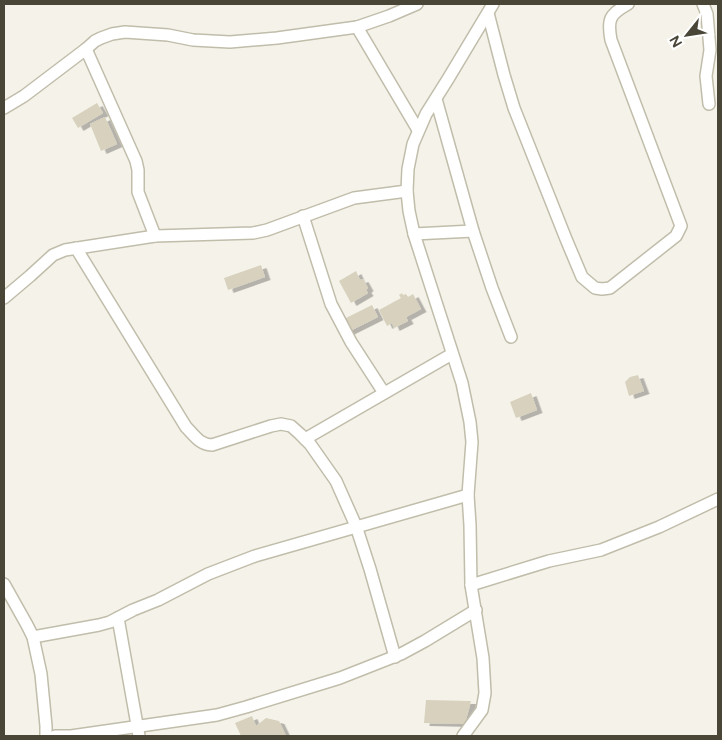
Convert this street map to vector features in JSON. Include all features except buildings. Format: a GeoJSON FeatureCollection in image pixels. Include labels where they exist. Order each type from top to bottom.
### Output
{"type":"FeatureCollection","features":[{"type":"Feature","properties":{"kind":"street"},"geometry":{"type":"LineString","coordinates":[[4,108],[24,96],[101,38],[112,34],[125,32],[168,35],[193,40],[230,42],[278,38],[358,27],[417,4]]}},
{"type":"Feature","properties":{"kind":"street"},"geometry":{"type":"LineString","coordinates":[[490,9],[504,76],[514,108],[566,239],[582,277],[595,288],[602,289],[610,288],[662,248],[676,236],[681,226],[611,40],[609,28],[612,17],[618,10],[628,4]]}},
{"type":"Feature","properties":{"kind":"street"},"geometry":{"type":"LineString","coordinates":[[703,4],[707,14],[710,50],[706,76],[709,104]]}},
{"type":"Feature","properties":{"kind":"street"},"geometry":{"type":"LineString","coordinates":[[463,736],[482,710],[485,693],[483,658],[471,585],[468,494],[472,442],[470,422],[462,383],[414,234],[407,191],[408,169],[418,130],[490,9]]}},
{"type":"Feature","properties":{"kind":"street"},"geometry":{"type":"LineString","coordinates":[[358,27],[418,130]]}},
{"type":"Feature","properties":{"kind":"street"},"geometry":{"type":"LineString","coordinates":[[86,49],[136,161],[138,192],[155,236]]}},
{"type":"Feature","properties":{"kind":"street"},"geometry":{"type":"LineString","coordinates":[[436,100],[473,231],[511,337]]}},
{"type":"Feature","properties":{"kind":"street"},"geometry":{"type":"LineString","coordinates":[[4,298],[53,255],[65,250],[155,236],[253,233],[267,230],[354,198],[407,191]]}},
{"type":"Feature","properties":{"kind":"street"},"geometry":{"type":"LineString","coordinates":[[303,216],[331,304],[351,342],[384,393]]}},
{"type":"Feature","properties":{"kind":"street"},"geometry":{"type":"LineString","coordinates":[[414,234],[473,231]]}},
{"type":"Feature","properties":{"kind":"street"},"geometry":{"type":"LineString","coordinates":[[76,248],[186,426],[198,440],[204,444],[212,445],[281,424],[291,426],[310,444],[336,481],[356,526],[395,657]]}},
{"type":"Feature","properties":{"kind":"street"},"geometry":{"type":"LineString","coordinates":[[305,439],[452,354]]}},
{"type":"Feature","properties":{"kind":"street"},"geometry":{"type":"LineString","coordinates":[[33,637],[110,622],[208,574],[254,556],[468,494]]}},
{"type":"Feature","properties":{"kind":"street"},"geometry":{"type":"LineString","coordinates":[[471,585],[548,561],[601,550],[659,527],[718,499]]}},
{"type":"Feature","properties":{"kind":"street"},"geometry":{"type":"LineString","coordinates":[[4,584],[33,637],[40,674],[46,736]]}},
{"type":"Feature","properties":{"kind":"street"},"geometry":{"type":"LineString","coordinates":[[55,736],[139,731],[217,715],[340,678],[395,657],[425,642],[476,610]]}},
{"type":"Feature","properties":{"kind":"street"},"geometry":{"type":"LineString","coordinates":[[118,618],[139,731]]}}]}
